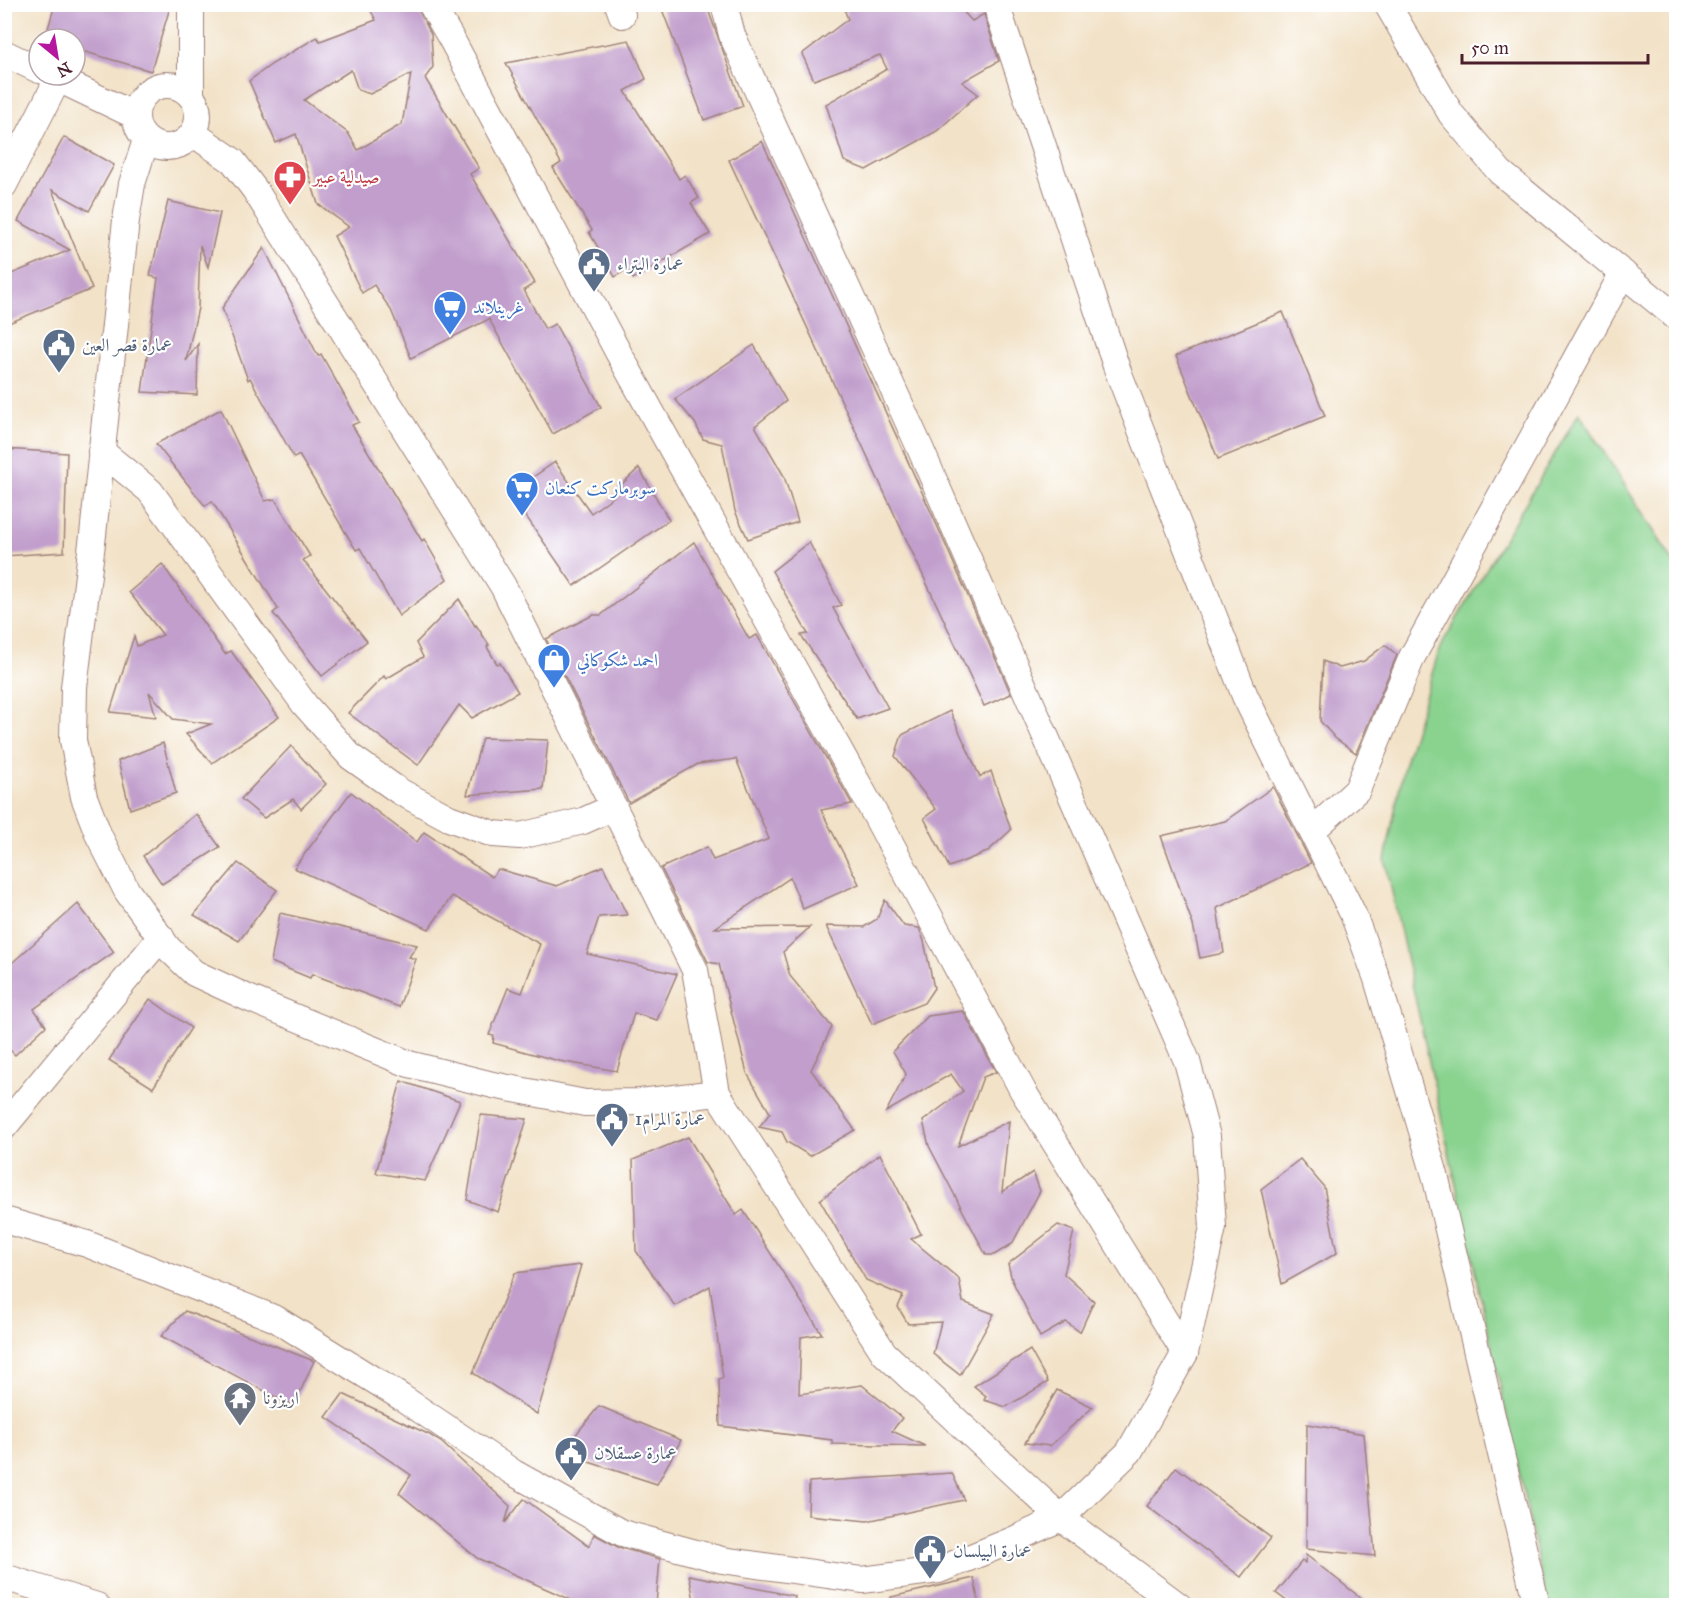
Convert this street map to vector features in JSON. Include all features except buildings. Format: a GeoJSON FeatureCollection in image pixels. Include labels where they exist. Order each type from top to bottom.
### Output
{"type":"FeatureCollection","features":[{"type":"Feature","properties":{"kind":"street"},"geometry":{"type":"LineString","coordinates":[[191,4],[191,96]]}},
{"type":"Feature","properties":{"kind":"street"},"geometry":{"type":"LineString","coordinates":[[431,4],[618,352],[877,818],[1023,1091],[1185,1353]]}},
{"type":"Feature","properties":{"kind":"street"},"geometry":{"type":"LineString","coordinates":[[4,1220],[87,1244],[276,1319],[401,1397],[514,1473],[622,1533],[722,1560],[862,1580],[939,1570],[1061,1518],[1129,1452],[1185,1353],[1213,1227],[1207,1136],[1187,1061],[920,448],[732,35],[724,4]]}},
{"type":"Feature","properties":{"kind":"street"},"geometry":{"type":"LineString","coordinates":[[996,4],[1025,97],[1120,377],[1245,696],[1353,914],[1377,979],[1435,1175],[1537,1605]]}},
{"type":"Feature","properties":{"kind":"street"},"geometry":{"type":"LineString","coordinates":[[1387,4],[1451,114],[1500,172],[1677,317]]}},
{"type":"Feature","properties":{"kind":"street"},"geometry":{"type":"LineString","coordinates":[[4,53],[27,64]]}},
{"type":"Feature","properties":{"kind":"street"},"geometry":{"type":"LineString","coordinates":[[164,85],[184,90],[191,96],[199,114],[194,134],[186,142],[166,148],[146,140],[139,131],[136,116],[140,101],[146,93],[164,85]]}},
{"type":"Feature","properties":{"kind":"street"},"geometry":{"type":"LineString","coordinates":[[4,185],[44,87]]}},
{"type":"Feature","properties":{"kind":"street"},"geometry":{"type":"LineString","coordinates":[[76,87],[136,116]]}},
{"type":"Feature","properties":{"kind":"street"},"geometry":{"type":"LineString","coordinates":[[194,134],[233,161],[255,190],[497,576],[695,970],[717,1093],[884,1353],[1061,1518],[1179,1605]]}},
{"type":"Feature","properties":{"kind":"street"},"geometry":{"type":"LineString","coordinates":[[146,140],[132,184],[126,220],[74,687],[73,740],[84,797],[99,836],[127,891],[168,948],[194,973],[248,998],[409,1064],[493,1085],[585,1103],[640,1102],[717,1093]]}},
{"type":"Feature","properties":{"kind":"street"},"geometry":{"type":"LineString","coordinates":[[1312,831],[1357,790],[1412,657],[1623,273]]}},
{"type":"Feature","properties":{"kind":"street"},"geometry":{"type":"LineString","coordinates":[[101,451],[150,491],[304,705],[351,757],[399,791],[449,818],[493,834],[520,836],[583,821],[614,807]]}},
{"type":"Feature","properties":{"kind":"street"},"geometry":{"type":"LineString","coordinates":[[4,1127],[161,937]]}},
{"type":"Feature","properties":{"kind":"street"},"geometry":{"type":"LineString","coordinates":[[4,1577],[97,1605]]}},
{"type":"Feature","properties":{"kind":"green space"},"geometry":{"type":"Polygon","coordinates":[[[1579,413],[1676,566],[1676,1605],[1548,1605],[1385,860],[1403,770],[1440,647],[1579,413]]]}},
{"type":"Feature","properties":{"kind":"place","name":"صيدلية عبير"},"geometry":{"type":"Point","coordinates":[290,206]}},
{"type":"Feature","properties":{"kind":"place","name":"عمارة البتراء"},"geometry":{"type":"Point","coordinates":[594,293]}},
{"type":"Feature","properties":{"kind":"place","name":"غرينلاند"},"geometry":{"type":"Point","coordinates":[450,336]}},
{"type":"Feature","properties":{"kind":"place","name":"عمارة قصر العين"},"geometry":{"type":"Point","coordinates":[59,374]}},
{"type":"Feature","properties":{"kind":"place","name":"سوبرماركت كنعان"},"geometry":{"type":"Point","coordinates":[522,517]}},
{"type":"Feature","properties":{"kind":"place","name":"احمد شكوكاني"},"geometry":{"type":"Point","coordinates":[554,689]}},
{"type":"Feature","properties":{"kind":"place","name":"عمارة المرام1"},"geometry":{"type":"Point","coordinates":[612,1148]}},
{"type":"Feature","properties":{"kind":"place","name":"اريزونا"},"geometry":{"type":"Point","coordinates":[240,1427]}},
{"type":"Feature","properties":{"kind":"place","name":"عمارة عسقلان"},"geometry":{"type":"Point","coordinates":[571,1482]}},
{"type":"Feature","properties":{"kind":"place","name":"عمارة البيلسان"},"geometry":{"type":"Point","coordinates":[930,1580]}}]}
